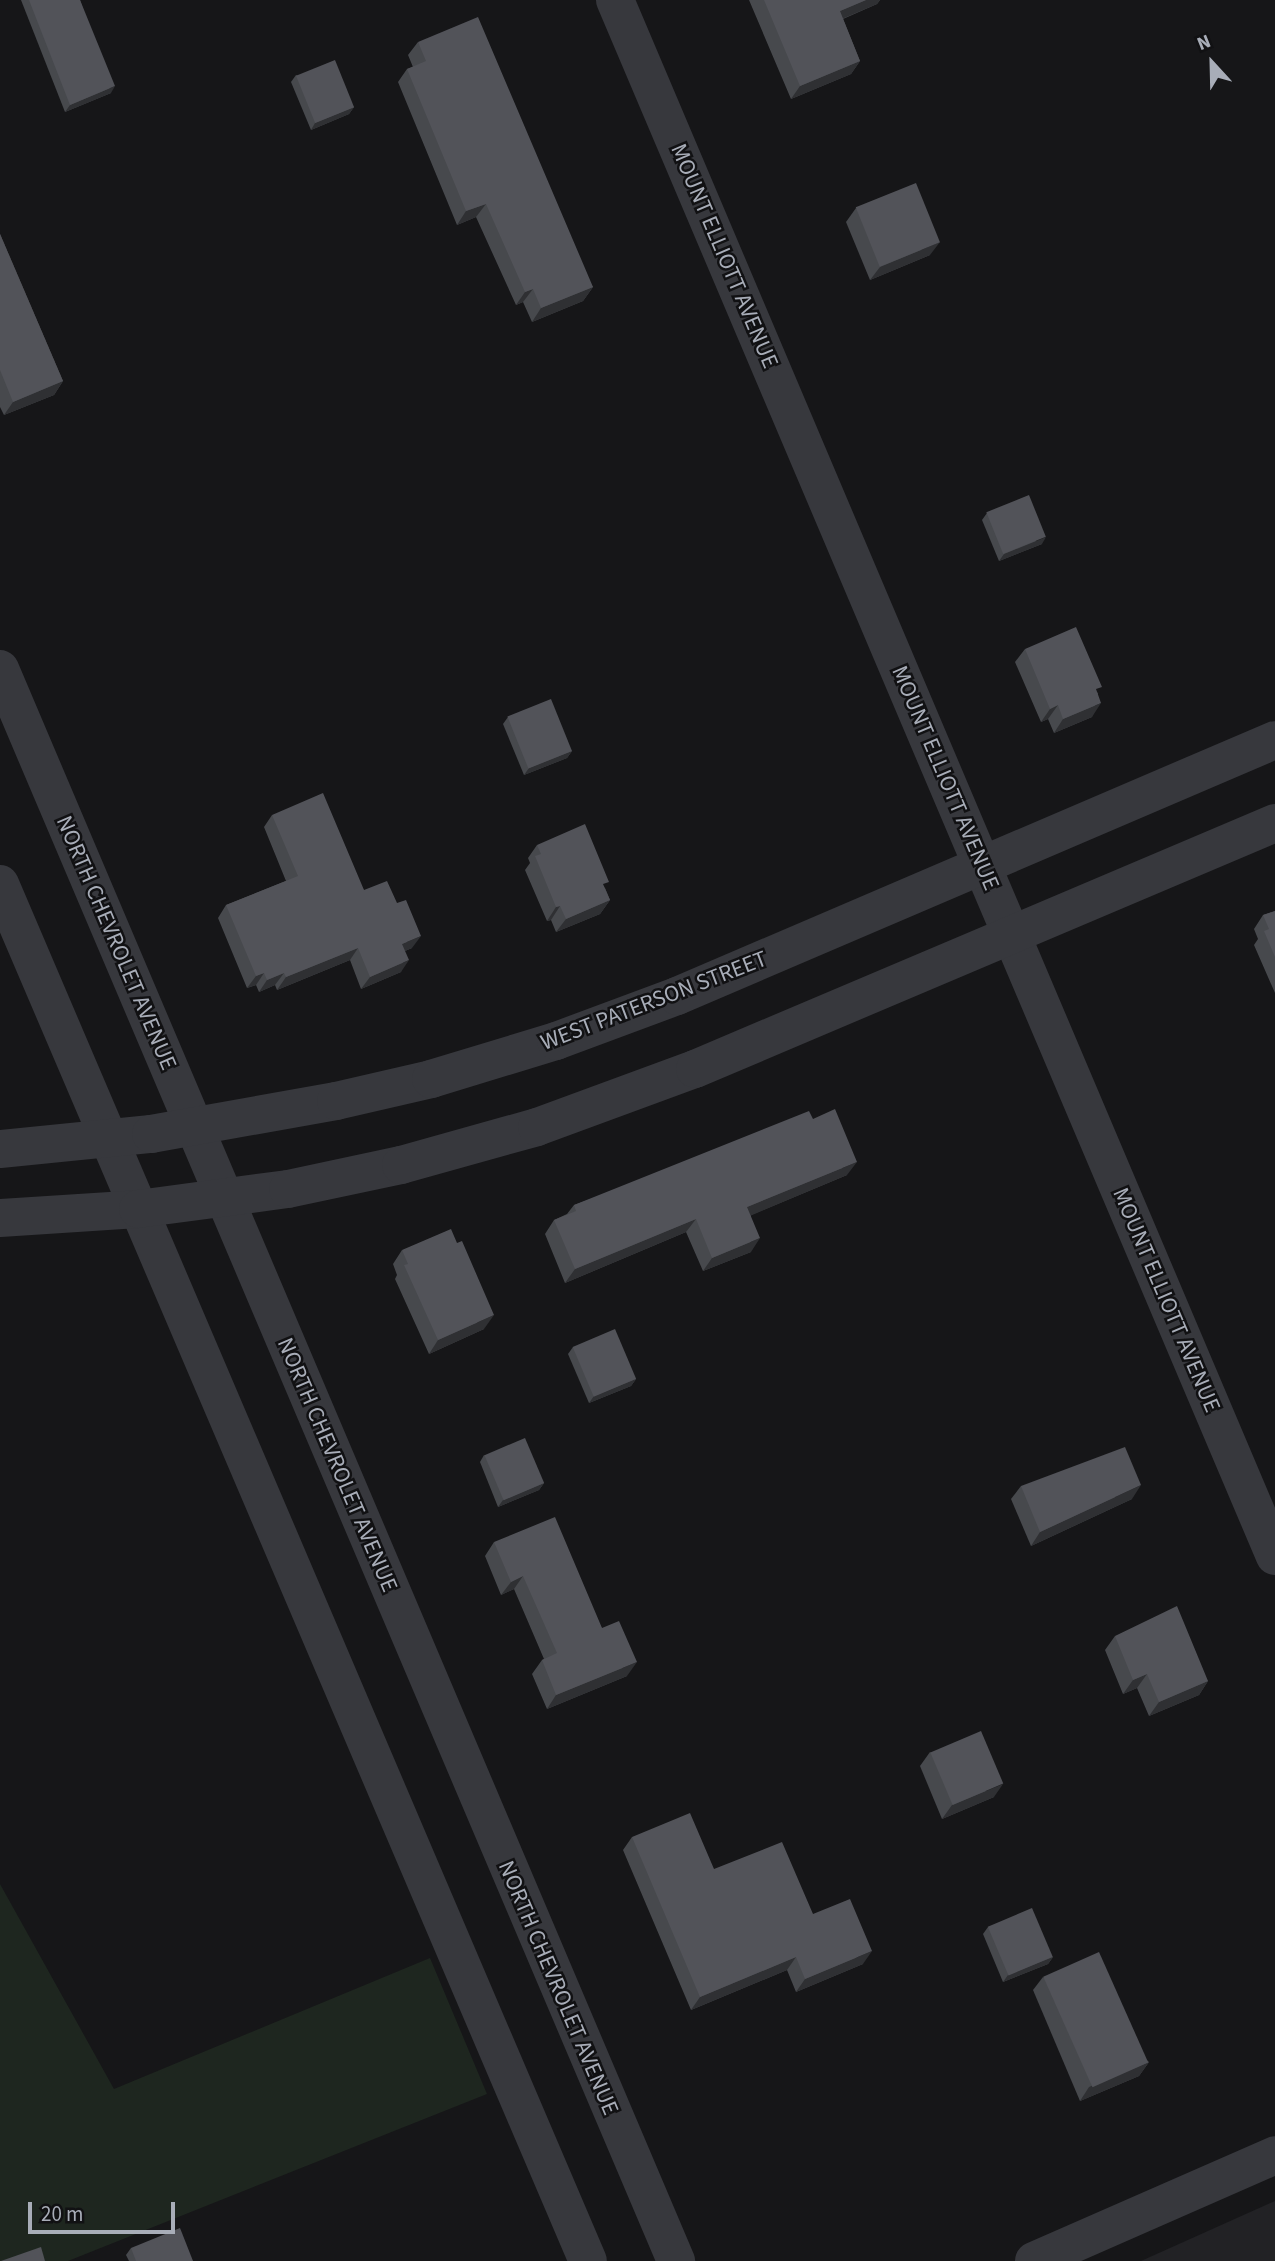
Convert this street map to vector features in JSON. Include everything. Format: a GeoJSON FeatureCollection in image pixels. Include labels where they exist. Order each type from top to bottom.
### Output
{"type":"FeatureCollection","features":[{"type":"Feature","properties":{"kind":"street","name":"MOUNT ELLIOTT AVENUE"},"geometry":{"type":"LineString","coordinates":[[615,0],[1275,1556]]}},
{"type":"Feature","properties":{"kind":"street","name":"NORTH CHEVROLET AVENUE"},"geometry":{"type":"LineString","coordinates":[[0,670],[676,2261]]}},
{"type":"Feature","properties":{"kind":"street","name":"WEST PATERSON STREET"},"geometry":{"type":"LineString","coordinates":[[0,1149],[109,1139],[194,1127],[386,1091],[556,1041],[677,996],[1275,740]]}},
{"type":"Feature","properties":{"kind":"street"},"geometry":{"type":"LineString","coordinates":[[0,1219],[138,1209],[225,1198],[401,1165],[581,1112],[1275,823]]}},
{"type":"Feature","properties":{"kind":"street"},"geometry":{"type":"LineString","coordinates":[[0,884],[588,2261]]}},
{"type":"Feature","properties":{"kind":"street"},"geometry":{"type":"LineString","coordinates":[[1034,2261],[1275,2155]]}},
{"type":"Feature","properties":{"kind":"shaded area"},"geometry":{"type":"Polygon","coordinates":[[[0,1884],[114,2089],[430,1958],[487,2094],[68,2261],[0,2261],[0,1884]]]}},
{"type":"Feature","properties":{"kind":"shaded area"},"geometry":{"type":"Polygon","coordinates":[[[1275,2201],[1275,2261],[1141,2261],[1275,2201]]]}},
{"type":"Feature","properties":{"kind":"building"},"geometry":{"type":"Polygon","coordinates":[[[29,0],[80,0],[115,86],[70,105],[29,0]]]}},
{"type":"Feature","properties":{"kind":"building"},"geometry":{"type":"Polygon","coordinates":[[[764,0],[866,0],[840,11],[860,61],[800,86],[764,0]]]}},
{"type":"Feature","properties":{"kind":"building"},"geometry":{"type":"Polygon","coordinates":[[[478,17],[593,287],[541,308],[533,289],[525,292],[486,204],[466,211],[407,69],[426,61],[418,42],[478,17]]]}},
{"type":"Feature","properties":{"kind":"building"},"geometry":{"type":"Polygon","coordinates":[[[335,60],[354,107],[315,123],[296,76],[335,60]]]}},
{"type":"Feature","properties":{"kind":"building"},"geometry":{"type":"Polygon","coordinates":[[[916,183],[940,242],[880,267],[856,207],[916,183]]]}},
{"type":"Feature","properties":{"kind":"building"},"geometry":{"type":"Polygon","coordinates":[[[0,234],[63,381],[13,402],[0,370],[0,234]]]}},
{"type":"Feature","properties":{"kind":"building"},"geometry":{"type":"Polygon","coordinates":[[[1029,495],[1046,537],[1003,554],[986,512],[1029,495]]]}},
{"type":"Feature","properties":{"kind":"building"},"geometry":{"type":"Polygon","coordinates":[[[1076,627],[1102,687],[1096,689],[1101,703],[1063,719],[1058,705],[1050,709],[1025,649],[1076,627]]]}},
{"type":"Feature","properties":{"kind":"building"},"geometry":{"type":"Polygon","coordinates":[[[551,699],[572,751],[528,769],[507,717],[551,699]]]}},
{"type":"Feature","properties":{"kind":"building"},"geometry":{"type":"Polygon","coordinates":[[[323,793],[364,890],[387,881],[397,903],[406,900],[421,936],[402,944],[409,960],[370,977],[358,948],[286,977],[284,973],[267,980],[264,973],[256,976],[226,905],[298,876],[272,815],[323,793]]]}},
{"type":"Feature","properties":{"kind":"building"},"geometry":{"type":"Polygon","coordinates":[[[585,824],[609,882],[603,884],[610,900],[566,919],[560,906],[556,907],[535,856],[541,854],[537,845],[585,824]]]}},
{"type":"Feature","properties":{"kind":"building"},"geometry":{"type":"Polygon","coordinates":[[[1275,911],[1275,957],[1264,931],[1269,929],[1263,915],[1275,911]]]}},
{"type":"Feature","properties":{"kind":"building"},"geometry":{"type":"Polygon","coordinates":[[[835,1109],[857,1162],[747,1207],[760,1238],[712,1258],[696,1219],[575,1269],[554,1220],[576,1211],[574,1205],[809,1111],[813,1119],[835,1109]]]}},
{"type":"Feature","properties":{"kind":"building"},"geometry":{"type":"Polygon","coordinates":[[[451,1229],[457,1243],[462,1241],[494,1315],[438,1340],[404,1265],[408,1264],[402,1250],[451,1229]]]}},
{"type":"Feature","properties":{"kind":"building"},"geometry":{"type":"Polygon","coordinates":[[[615,1329],[636,1379],[594,1397],[573,1347],[615,1329]]]}},
{"type":"Feature","properties":{"kind":"building"},"geometry":{"type":"Polygon","coordinates":[[[525,1438],[544,1483],[504,1500],[484,1455],[525,1438]]]}},
{"type":"Feature","properties":{"kind":"building"},"geometry":{"type":"Polygon","coordinates":[[[1125,1447],[1141,1485],[1040,1532],[1021,1486],[1125,1447]]]}},
{"type":"Feature","properties":{"kind":"building"},"geometry":{"type":"Polygon","coordinates":[[[555,1517],[602,1628],[619,1621],[637,1662],[556,1695],[542,1660],[557,1653],[523,1576],[511,1582],[494,1542],[555,1517]]]}},
{"type":"Feature","properties":{"kind":"building"},"geometry":{"type":"Polygon","coordinates":[[[1177,1606],[1208,1681],[1159,1702],[1147,1674],[1133,1680],[1115,1636],[1177,1606]]]}},
{"type":"Feature","properties":{"kind":"building"},"geometry":{"type":"Polygon","coordinates":[[[981,1731],[1003,1783],[953,1805],[930,1752],[981,1731]]]}},
{"type":"Feature","properties":{"kind":"building"},"geometry":{"type":"Polygon","coordinates":[[[690,1813],[714,1869],[782,1842],[813,1914],[850,1899],[872,1951],[805,1979],[796,1957],[700,1997],[632,1837],[690,1813]]]}},
{"type":"Feature","properties":{"kind":"building"},"geometry":{"type":"Polygon","coordinates":[[[1032,1908],[1053,1957],[1009,1976],[988,1927],[1032,1908]]]}},
{"type":"Feature","properties":{"kind":"building"},"geometry":{"type":"Polygon","coordinates":[[[1099,1952],[1148,2063],[1092,2087],[1043,1977],[1099,1952]]]}},
{"type":"Feature","properties":{"kind":"building"},"geometry":{"type":"Polygon","coordinates":[[[180,2228],[193,2261],[136,2261],[131,2248],[180,2228]]]}},
{"type":"Feature","properties":{"kind":"building"},"geometry":{"type":"Polygon","coordinates":[[[41,2247],[45,2261],[1,2261],[41,2247]]]}}]}
